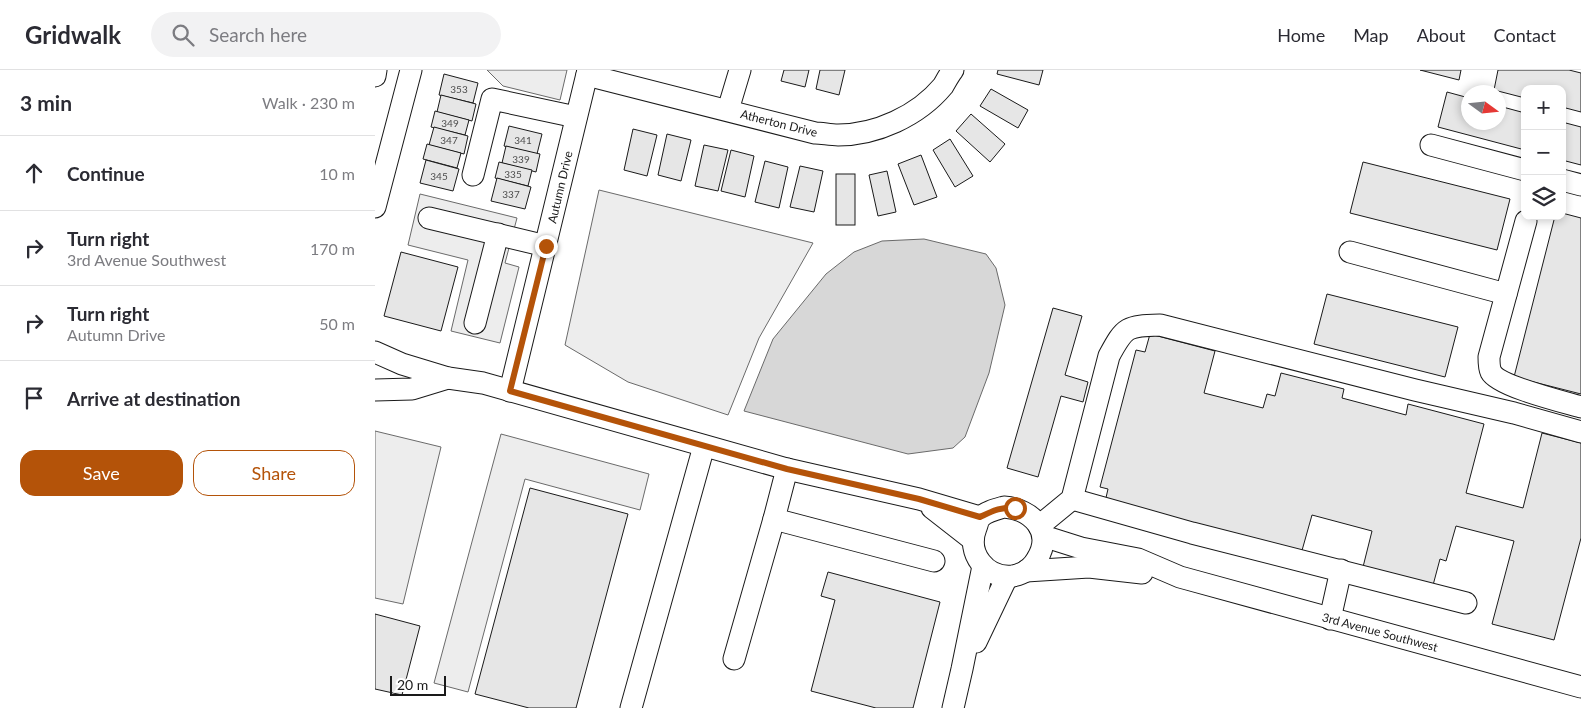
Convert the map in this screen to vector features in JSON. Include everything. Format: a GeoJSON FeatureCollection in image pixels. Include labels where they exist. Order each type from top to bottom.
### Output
{"type":"FeatureCollection","features":[{"type":"Feature","properties":{"kind":"street"},"geometry":{"type":"LineString","coordinates":[[375,76],[377,70]]}},
{"type":"Feature","properties":{"kind":"street"},"geometry":{"type":"LineString","coordinates":[[375,207],[411,70]]}},
{"type":"Feature","properties":{"kind":"street"},"geometry":{"type":"LineString","coordinates":[[728,110],[740,70]]}},
{"type":"Feature","properties":{"kind":"street","name":"Atherton Drive"},"geometry":{"type":"LineString","coordinates":[[588,72],[815,132],[838,135],[865,132],[891,124],[920,108],[943,86],[953,70]]}},
{"type":"Feature","properties":{"kind":"street","name":"Autumn Drive"},"geometry":{"type":"LineString","coordinates":[[510,391],[588,72]]}},
{"type":"Feature","properties":{"kind":"street"},"geometry":{"type":"LineString","coordinates":[[473,175],[493,99],[576,117]]}},
{"type":"Feature","properties":{"kind":"street"},"geometry":{"type":"LineString","coordinates":[[1431,145],[1521,169]]}},
{"type":"Feature","properties":{"kind":"street"},"geometry":{"type":"LineString","coordinates":[[1566,181],[1581,185]]}},
{"type":"Feature","properties":{"kind":"street"},"geometry":{"type":"LineString","coordinates":[[429,218],[546,246]]}},
{"type":"Feature","properties":{"kind":"street"},"geometry":{"type":"LineString","coordinates":[[1526,221],[1489,357],[1491,372],[1498,379],[1531,393],[1581,407]]}},
{"type":"Feature","properties":{"kind":"street"},"geometry":{"type":"LineString","coordinates":[[475,323],[497,234]]}},
{"type":"Feature","properties":{"kind":"street"},"geometry":{"type":"LineString","coordinates":[[1350,252],[1506,294]]}},
{"type":"Feature","properties":{"kind":"street"},"geometry":{"type":"LineString","coordinates":[[1041,531],[1029,514],[1015,508],[1004,507],[994,509],[980,517],[973,540],[976,556],[983,566],[990,571],[1016,574],[1034,565],[1039,556],[1041,531],[1072,499],[1109,356],[1120,335],[1135,326],[1160,325],[1415,390],[1514,413],[1581,432]]}},
{"type":"Feature","properties":{"kind":"street"},"geometry":{"type":"LineString","coordinates":[[375,352],[402,364],[448,378],[483,383],[787,469],[919,499],[980,517]]}},
{"type":"Feature","properties":{"kind":"street"},"geometry":{"type":"LineString","coordinates":[[375,390],[412,389],[448,378]]}},
{"type":"Feature","properties":{"kind":"street"},"geometry":{"type":"LineString","coordinates":[[631,708],[704,446]]}},
{"type":"Feature","properties":{"kind":"street"},"geometry":{"type":"LineString","coordinates":[[734,659],[787,469]]}},
{"type":"Feature","properties":{"kind":"street"},"geometry":{"type":"LineString","coordinates":[[919,499],[973,540]]}},
{"type":"Feature","properties":{"kind":"street"},"geometry":{"type":"LineString","coordinates":[[1072,499],[1191,533],[1466,603]]}},
{"type":"Feature","properties":{"kind":"street"},"geometry":{"type":"LineString","coordinates":[[774,519],[935,561]]}},
{"type":"Feature","properties":{"kind":"street","name":"3rd Avenue Southwest"},"geometry":{"type":"LineString","coordinates":[[1041,531],[1081,548],[1138,559],[1180,577],[1581,687]]}},
{"type":"Feature","properties":{"kind":"street"},"geometry":{"type":"LineString","coordinates":[[953,708],[963,669],[983,566]]}},
{"type":"Feature","properties":{"kind":"street","name":"3rd Avenue Southwest"},"geometry":{"type":"LineString","coordinates":[[1016,574],[1089,567],[1180,577]]}},
{"type":"Feature","properties":{"kind":"street"},"geometry":{"type":"LineString","coordinates":[[1330,619],[1341,570]]}},
{"type":"Feature","properties":{"kind":"street"},"geometry":{"type":"LineString","coordinates":[[963,669],[1016,574]]}},
{"type":"Feature","properties":{"kind":"shaded area"},"geometry":{"type":"Polygon","coordinates":[[[487,70],[567,70],[560,100],[503,86],[487,70]]]}},
{"type":"Feature","properties":{"kind":"shaded area"},"geometry":{"type":"Polygon","coordinates":[[[599,190],[813,243],[759,338],[728,415],[628,382],[565,345],[599,190]]]}},
{"type":"Feature","properties":{"kind":"shaded area"},"geometry":{"type":"Polygon","coordinates":[[[420,194],[517,218],[505,263],[519,267],[500,343],[451,331],[468,260],[408,245],[420,194]]]}},
{"type":"Feature","properties":{"kind":"shaded area"},"geometry":{"type":"Polygon","coordinates":[[[924,239],[986,254],[996,268],[1005,305],[989,373],[965,437],[953,448],[908,454],[744,411],[773,339],[826,274],[854,252],[882,241],[924,239]]]}},
{"type":"Feature","properties":{"kind":"shaded area"},"geometry":{"type":"Polygon","coordinates":[[[375,431],[441,447],[403,604],[375,598],[375,431]]]}},
{"type":"Feature","properties":{"kind":"shaded area"},"geometry":{"type":"Polygon","coordinates":[[[501,434],[649,474],[640,510],[525,479],[468,692],[434,683],[501,434]]]}},
{"type":"Feature","properties":{"kind":"building"},"geometry":{"type":"Polygon","coordinates":[[[784,70],[809,70],[805,87],[781,81],[784,70]]]}},
{"type":"Feature","properties":{"kind":"building"},"geometry":{"type":"Polygon","coordinates":[[[820,70],[845,70],[839,95],[816,89],[820,70]]]}},
{"type":"Feature","properties":{"kind":"building"},"geometry":{"type":"Polygon","coordinates":[[[998,70],[1043,70],[1039,85],[997,74],[998,70]]]}},
{"type":"Feature","properties":{"kind":"building"},"geometry":{"type":"Polygon","coordinates":[[[1420,70],[1461,70],[1459,80],[1420,70]]]}},
{"type":"Feature","properties":{"kind":"building"},"geometry":{"type":"Polygon","coordinates":[[[1498,70],[1569,70],[1581,73],[1581,112],[1566,108],[1566,85],[1521,85],[1521,97],[1506,93],[1506,85],[1495,85],[1498,70]]]}},
{"type":"Feature","properties":{"kind":"building"},"geometry":{"type":"Polygon","coordinates":[[[444,74],[478,83],[473,103],[439,95],[444,74]]]}},
{"type":"Feature","properties":{"kind":"building"},"geometry":{"type":"Polygon","coordinates":[[[991,89],[1028,110],[1018,128],[980,106],[991,89]]]}},
{"type":"Feature","properties":{"kind":"building"},"geometry":{"type":"Polygon","coordinates":[[[1447,92],[1461,96],[1461,130],[1506,130],[1506,108],[1521,112],[1521,149],[1438,127],[1447,92]]]}},
{"type":"Feature","properties":{"kind":"building"},"geometry":{"type":"Polygon","coordinates":[[[441,95],[476,104],[472,121],[437,112],[441,95]]]}},
{"type":"Feature","properties":{"kind":"building"},"geometry":{"type":"Polygon","coordinates":[[[435,111],[469,120],[465,135],[431,127],[435,111]]]}},
{"type":"Feature","properties":{"kind":"building"},"geometry":{"type":"Polygon","coordinates":[[[971,114],[1005,144],[990,162],[956,131],[971,114]]]}},
{"type":"Feature","properties":{"kind":"building"},"geometry":{"type":"Polygon","coordinates":[[[1566,123],[1581,127],[1581,165],[1566,161],[1566,123]]]}},
{"type":"Feature","properties":{"kind":"building"},"geometry":{"type":"Polygon","coordinates":[[[509,126],[542,134],[537,154],[504,146],[509,126]]]}},
{"type":"Feature","properties":{"kind":"building"},"geometry":{"type":"Polygon","coordinates":[[[434,127],[468,136],[464,154],[429,145],[434,127]]]}},
{"type":"Feature","properties":{"kind":"building"},"geometry":{"type":"Polygon","coordinates":[[[633,129],[657,135],[647,176],[624,170],[633,129]]]}},
{"type":"Feature","properties":{"kind":"building"},"geometry":{"type":"Polygon","coordinates":[[[667,134],[691,140],[681,181],[658,175],[667,134]]]}},
{"type":"Feature","properties":{"kind":"building"},"geometry":{"type":"Polygon","coordinates":[[[950,139],[973,176],[955,187],[933,150],[950,139]]]}},
{"type":"Feature","properties":{"kind":"building"},"geometry":{"type":"Polygon","coordinates":[[[427,144],[461,153],[457,168],[423,159],[427,144]]]}},
{"type":"Feature","properties":{"kind":"building"},"geometry":{"type":"Polygon","coordinates":[[[704,145],[728,150],[718,191],[695,186],[704,145]]]}},
{"type":"Feature","properties":{"kind":"building"},"geometry":{"type":"Polygon","coordinates":[[[506,146],[540,154],[536,172],[502,163],[506,146]]]}},
{"type":"Feature","properties":{"kind":"building"},"geometry":{"type":"Polygon","coordinates":[[[731,150],[754,156],[745,197],[721,191],[731,150]]]}},
{"type":"Feature","properties":{"kind":"building"},"geometry":{"type":"Polygon","coordinates":[[[921,155],[937,197],[914,205],[898,164],[921,155]]]}},
{"type":"Feature","properties":{"kind":"building"},"geometry":{"type":"Polygon","coordinates":[[[426,160],[459,169],[453,191],[420,183],[426,160]]]}},
{"type":"Feature","properties":{"kind":"building"},"geometry":{"type":"Polygon","coordinates":[[[765,161],[788,167],[779,208],[755,202],[765,161]]]}},
{"type":"Feature","properties":{"kind":"building"},"geometry":{"type":"Polygon","coordinates":[[[499,162],[532,170],[528,186],[495,178],[499,162]]]}},
{"type":"Feature","properties":{"kind":"building"},"geometry":{"type":"Polygon","coordinates":[[[1363,162],[1510,199],[1497,250],[1350,213],[1363,162]]]}},
{"type":"Feature","properties":{"kind":"building"},"geometry":{"type":"Polygon","coordinates":[[[800,166],[823,171],[814,212],[790,207],[800,166]]]}},
{"type":"Feature","properties":{"kind":"building"},"geometry":{"type":"Polygon","coordinates":[[[887,171],[896,212],[878,216],[869,175],[887,171]]]}},
{"type":"Feature","properties":{"kind":"building"},"geometry":{"type":"Polygon","coordinates":[[[836,174],[855,174],[855,225],[836,225],[836,174]]]}},
{"type":"Feature","properties":{"kind":"building"},"geometry":{"type":"Polygon","coordinates":[[[497,178],[531,187],[525,209],[491,201],[497,178]]]}},
{"type":"Feature","properties":{"kind":"building"},"geometry":{"type":"Polygon","coordinates":[[[1566,214],[1581,218],[1581,394],[1514,377],[1554,220],[1566,220],[1566,214]]]}},
{"type":"Feature","properties":{"kind":"building"},"geometry":{"type":"Polygon","coordinates":[[[401,252],[458,267],[441,331],[384,316],[401,252]]]}},
{"type":"Feature","properties":{"kind":"building"},"geometry":{"type":"Polygon","coordinates":[[[1327,294],[1458,327],[1445,377],[1314,344],[1327,294]]]}},
{"type":"Feature","properties":{"kind":"building"},"geometry":{"type":"Polygon","coordinates":[[[1053,308],[1082,316],[1065,375],[1088,382],[1083,402],[1061,396],[1038,477],[1007,468],[1053,308]]]}},
{"type":"Feature","properties":{"kind":"building"},"geometry":{"type":"Polygon","coordinates":[[[1150,334],[1215,351],[1204,393],[1263,408],[1267,394],[1275,396],[1281,373],[1344,389],[1342,398],[1406,415],[1408,404],[1484,424],[1466,493],[1523,508],[1542,433],[1581,443],[1581,538],[1554,640],[1492,624],[1514,541],[1456,526],[1446,561],[1440,559],[1432,589],[1362,571],[1372,531],[1312,515],[1301,554],[1105,502],[1108,489],[1100,487],[1136,350],[1145,352],[1150,334]]]}},
{"type":"Feature","properties":{"kind":"building"},"geometry":{"type":"Polygon","coordinates":[[[530,488],[628,514],[576,708],[529,708],[475,694],[530,488]]]}},
{"type":"Feature","properties":{"kind":"building"},"geometry":{"type":"Polygon","coordinates":[[[828,572],[940,602],[913,708],[876,708],[811,691],[835,600],[821,596],[828,572]]]}},
{"type":"Feature","properties":{"kind":"building"},"geometry":{"type":"Polygon","coordinates":[[[375,614],[420,626],[402,695],[375,689],[375,614]]]}},
{"type":"Feature","properties":{"kind":"route"},"geometry":{"type":"LineString","coordinates":[[546,246],[510,391],[787,469],[919,499],[980,517],[994,509],[1004,507],[1015,508]]}}]}
